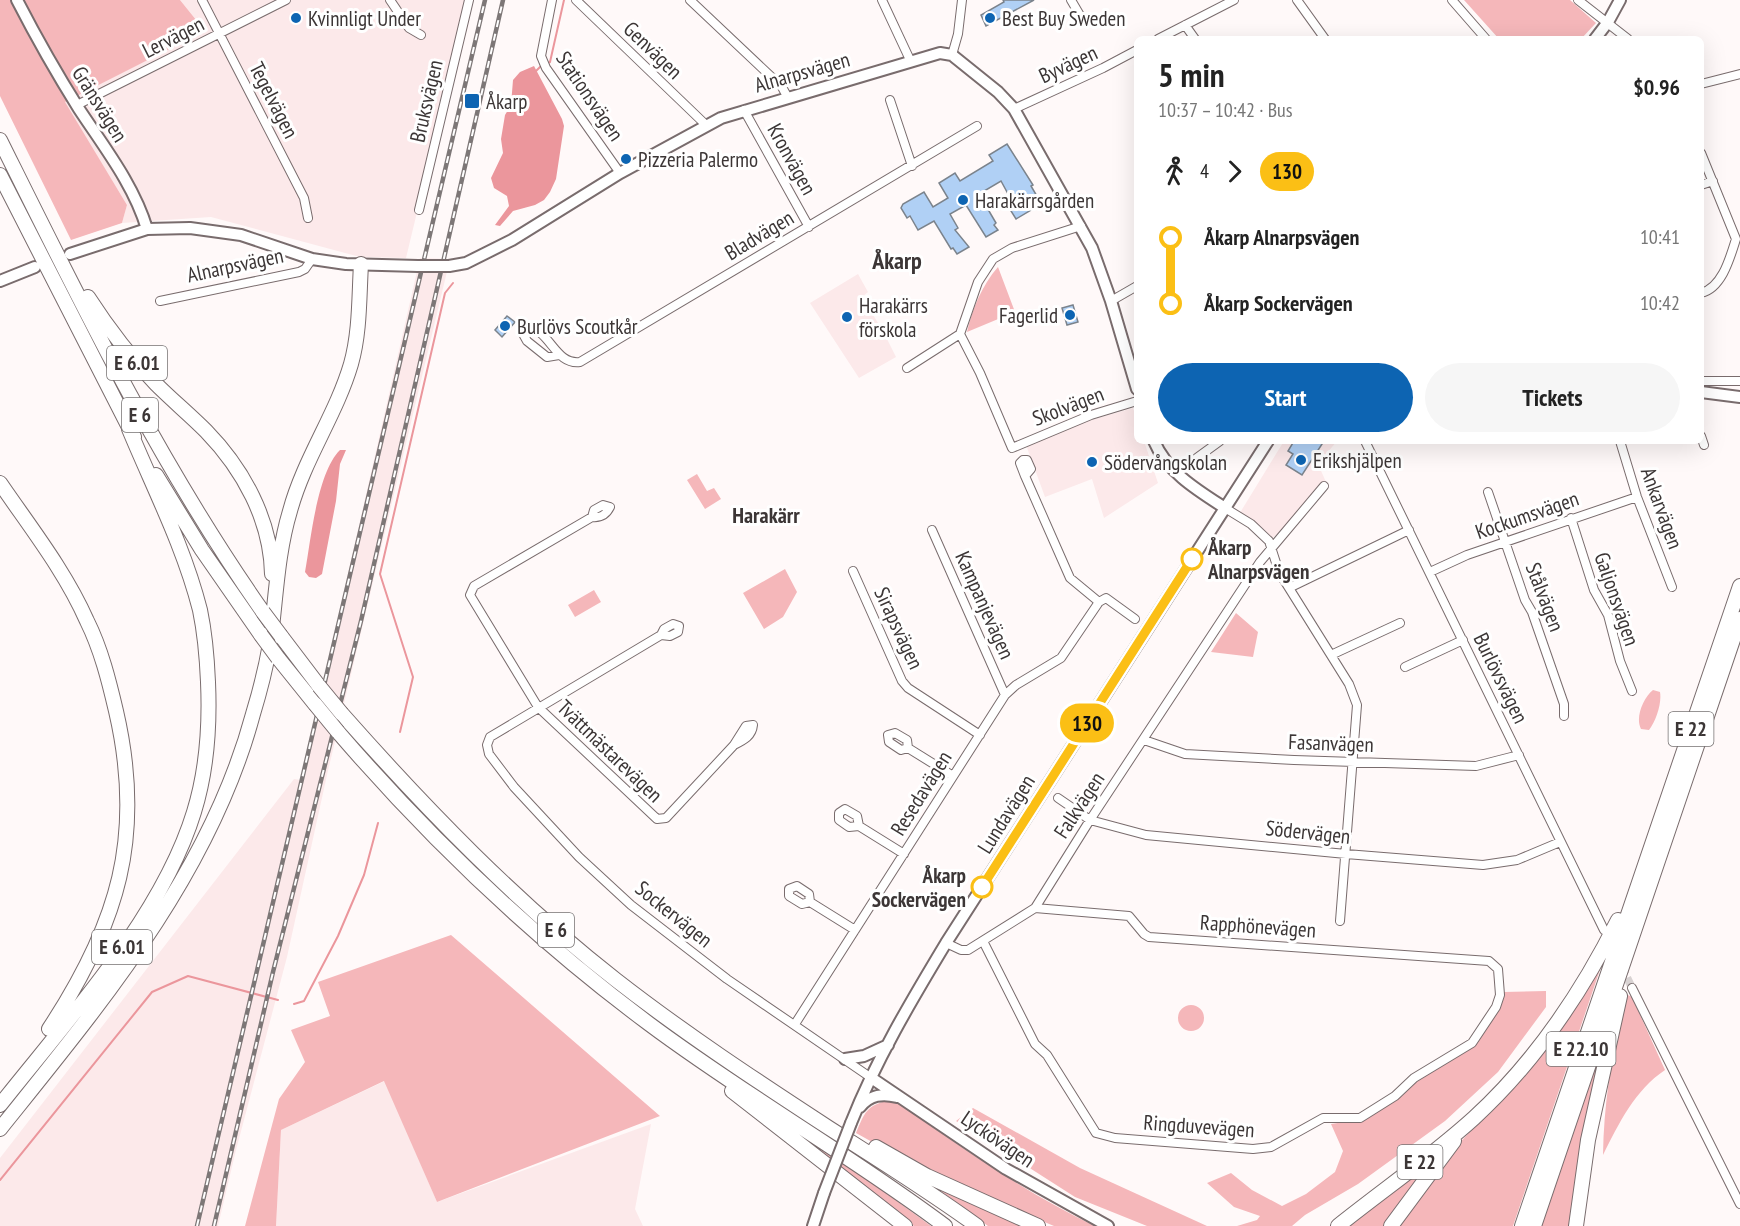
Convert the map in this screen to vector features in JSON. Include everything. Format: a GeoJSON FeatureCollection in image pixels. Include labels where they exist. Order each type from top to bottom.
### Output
{"type":"FeatureCollection","features":[{"type":"Feature","properties":{"kind":"highway","name":"E 6"},"geometry":{"type":"LineString","coordinates":[[0,140],[153,439],[215,541],[263,612],[319,686],[384,762],[427,808],[574,946],[625,987],[748,1075],[915,1182],[977,1226]]}},
{"type":"Feature","properties":{"kind":"highway","name":"E 6"},"geometry":{"type":"LineString","coordinates":[[0,175],[129,429],[202,550],[278,658],[368,767],[417,821],[525,924],[610,994],[675,1043],[906,1197],[945,1226]]}},
{"type":"Feature","properties":{"kind":"highway","name":"E 6.01"},"geometry":{"type":"LineString","coordinates":[[0,1130],[121,974],[151,932],[192,863],[214,819],[241,754],[253,715],[272,589],[269,544],[260,514],[242,476],[215,441],[157,385],[115,337],[48,236]]}},
{"type":"Feature","properties":{"kind":"highway"},"geometry":{"type":"LineString","coordinates":[[265,640],[289,512],[298,484],[340,396],[352,362],[360,312],[362,264]]}},
{"type":"Feature","properties":{"kind":"highway","name":"E 6.01"},"geometry":{"type":"LineString","coordinates":[[0,1104],[108,967],[152,902],[194,813],[205,768],[209,714],[206,654],[200,612],[183,555],[129,429]]}},
{"type":"Feature","properties":{"kind":"highway"},"geometry":{"type":"LineString","coordinates":[[0,483],[56,565],[87,621],[109,679],[122,735],[129,791],[127,841],[120,880],[102,934],[76,988],[0,1104]]}},
{"type":"Feature","properties":{"kind":"highway","name":"E 22"},"geometry":{"type":"LineString","coordinates":[[1338,1226],[1473,1119],[1518,1073],[1569,1007],[1595,965],[1642,873],[1740,586]]}},
{"type":"Feature","properties":{"kind":"highway","name":"E 22"},"geometry":{"type":"LineString","coordinates":[[1577,1226],[1588,1140],[1638,918],[1740,619]]}},
{"type":"Feature","properties":{"kind":"highway","name":"E 22.10"},"geometry":{"type":"LineString","coordinates":[[1522,1226],[1642,873]]}},
{"type":"Feature","properties":{"kind":"highway","name":"E 22.10"},"geometry":{"type":"LineString","coordinates":[[1534,1226],[1638,918]]}},
{"type":"Feature","properties":{"kind":"highway"},"geometry":{"type":"LineString","coordinates":[[675,1043],[730,1090],[905,1226]]}},
{"type":"Feature","properties":{"kind":"highway"},"geometry":{"type":"LineString","coordinates":[[748,1075],[927,1176],[1038,1226]]}},
{"type":"Feature","properties":{"kind":"highway"},"geometry":{"type":"LineString","coordinates":[[1391,1226],[1418,1187],[1473,1119]]}},
{"type":"Feature","properties":{"kind":"street","name":"Gränsvägen"},"geometry":{"type":"LineString","coordinates":[[17,0],[77,105],[127,182],[147,229]]}},
{"type":"Feature","properties":{"kind":"street","name":"Tegelvägen"},"geometry":{"type":"LineString","coordinates":[[202,0],[304,198],[308,218]]}},
{"type":"Feature","properties":{"kind":"street","name":"Lervägen"},"geometry":{"type":"LineString","coordinates":[[77,105],[285,0]]}},
{"type":"Feature","properties":{"kind":"street"},"geometry":{"type":"LineString","coordinates":[[390,0],[409,28],[421,35]]}},
{"type":"Feature","properties":{"kind":"street","name":"Bruksvägen"},"geometry":{"type":"LineString","coordinates":[[419,210],[469,0]]}},
{"type":"Feature","properties":{"kind":"street","name":"Stationsvägen"},"geometry":{"type":"LineString","coordinates":[[552,0],[541,56],[546,68],[620,173]]}},
{"type":"Feature","properties":{"kind":"street","name":"Genvägen"},"geometry":{"type":"LineString","coordinates":[[576,0],[706,125]]}},
{"type":"Feature","properties":{"kind":"street"},"geometry":{"type":"LineString","coordinates":[[690,0],[782,87],[788,98]]}},
{"type":"Feature","properties":{"kind":"street"},"geometry":{"type":"LineString","coordinates":[[882,0],[911,62]]}},
{"type":"Feature","properties":{"kind":"street"},"geometry":{"type":"LineString","coordinates":[[962,0],[958,34],[952,55],[998,92],[1014,109],[1081,226],[1092,248],[1111,301],[1134,379]]}},
{"type":"Feature","properties":{"kind":"street"},"geometry":{"type":"LineString","coordinates":[[1071,0],[1081,17]]}},
{"type":"Feature","properties":{"kind":"street"},"geometry":{"type":"LineString","coordinates":[[1164,36],[1234,0]]}},
{"type":"Feature","properties":{"kind":"street"},"geometry":{"type":"LineString","coordinates":[[1297,0],[1323,36]]}},
{"type":"Feature","properties":{"kind":"street"},"geometry":{"type":"LineString","coordinates":[[1452,0],[1483,36]]}},
{"type":"Feature","properties":{"kind":"street"},"geometry":{"type":"LineString","coordinates":[[1578,0],[1624,36]]}},
{"type":"Feature","properties":{"kind":"street"},"geometry":{"type":"LineString","coordinates":[[1597,36],[1620,0]]}},
{"type":"Feature","properties":{"kind":"street"},"geometry":{"type":"LineString","coordinates":[[1185,25],[1193,36]]}},
{"type":"Feature","properties":{"kind":"street","name":"Byvägen"},"geometry":{"type":"LineString","coordinates":[[1014,109],[1134,52]]}},
{"type":"Feature","properties":{"kind":"street","name":"Alnarpsvägen"},"geometry":{"type":"LineString","coordinates":[[70,254],[147,229],[190,228],[228,231],[312,259],[418,266],[449,266],[466,263],[512,240],[620,173],[706,125],[744,110],[940,53],[952,55]]}},
{"type":"Feature","properties":{"kind":"street"},"geometry":{"type":"LineString","coordinates":[[1704,83],[1740,74]]}},
{"type":"Feature","properties":{"kind":"street"},"geometry":{"type":"LineString","coordinates":[[890,100],[912,166]]}},
{"type":"Feature","properties":{"kind":"street","name":"Kronvägen"},"geometry":{"type":"LineString","coordinates":[[744,110],[809,226]]}},
{"type":"Feature","properties":{"kind":"street","name":"Bladvägen"},"geometry":{"type":"LineString","coordinates":[[559,355],[547,357],[527,340],[522,332],[527,326],[538,330],[555,347],[559,355],[572,363],[580,362],[977,126]]}},
{"type":"Feature","properties":{"kind":"street"},"geometry":{"type":"LineString","coordinates":[[1704,160],[1736,239],[1716,284],[1709,291],[1704,292]]}},
{"type":"Feature","properties":{"kind":"street"},"geometry":{"type":"LineString","coordinates":[[1704,184],[1713,180]]}},
{"type":"Feature","properties":{"kind":"street"},"geometry":{"type":"LineString","coordinates":[[907,368],[960,333],[978,282],[993,259],[1012,248],[1081,226]]}},
{"type":"Feature","properties":{"kind":"street","name":"Alnarpsvägen"},"geometry":{"type":"LineString","coordinates":[[160,301],[299,272],[305,269],[312,259]]}},
{"type":"Feature","properties":{"kind":"street"},"geometry":{"type":"LineString","coordinates":[[0,281],[35,267]]}},
{"type":"Feature","properties":{"kind":"street"},"geometry":{"type":"LineString","coordinates":[[1111,301],[1134,288]]}},
{"type":"Feature","properties":{"kind":"street","name":"Skolvägen"},"geometry":{"type":"LineString","coordinates":[[960,333],[1012,448],[1061,426],[1134,402]]}},
{"type":"Feature","properties":{"kind":"street"},"geometry":{"type":"LineString","coordinates":[[1704,381],[1740,381]]}},
{"type":"Feature","properties":{"kind":"street"},"geometry":{"type":"LineString","coordinates":[[1704,392],[1740,397]]}},
{"type":"Feature","properties":{"kind":"street"},"geometry":{"type":"LineString","coordinates":[[1155,444],[1161,457],[1176,473],[1265,535],[1272,546],[1273,560],[1349,684],[1357,705],[1340,921]]}},
{"type":"Feature","properties":{"kind":"street"},"geometry":{"type":"LineString","coordinates":[[1176,473],[1216,444]]}},
{"type":"Feature","properties":{"kind":"street","name":"Lundavägen"},"geometry":{"type":"LineString","coordinates":[[813,1226],[870,1077],[945,943],[1266,444]]}},
{"type":"Feature","properties":{"kind":"street","name":"Burlövsvägen"},"geometry":{"type":"LineString","coordinates":[[1366,444],[1604,930]]}},
{"type":"Feature","properties":{"kind":"street","name":"Ankarvägen"},"geometry":{"type":"LineString","coordinates":[[1621,444],[1637,497],[1672,587]]}},
{"type":"Feature","properties":{"kind":"street"},"geometry":{"type":"LineString","coordinates":[[1025,476],[1070,578],[1099,602],[1106,598],[1135,619]]}},
{"type":"Feature","properties":{"kind":"street","name":"Falkvägen"},"geometry":{"type":"LineString","coordinates":[[945,943],[964,951],[1035,908],[1089,820],[1272,546],[1324,486]]}},
{"type":"Feature","properties":{"kind":"street","name":"Stålvägen"},"geometry":{"type":"LineString","coordinates":[[1488,492],[1564,704],[1564,716]]}},
{"type":"Feature","properties":{"kind":"street","name":"Kockumsvägen"},"geometry":{"type":"LineString","coordinates":[[1430,572],[1505,541],[1637,497]]}},
{"type":"Feature","properties":{"kind":"street","name":"Tvättmästarevägen"},"geometry":{"type":"LineString","coordinates":[[592,517],[474,586],[470,595],[538,707],[657,819],[666,818],[735,746]]}},
{"type":"Feature","properties":{"kind":"street","name":"Galjonsvägen"},"geometry":{"type":"LineString","coordinates":[[1571,518],[1594,590],[1608,615],[1620,661],[1632,691]]}},
{"type":"Feature","properties":{"kind":"street","name":"Kampanjevägen"},"geometry":{"type":"LineString","coordinates":[[932,530],[1005,695]]}},
{"type":"Feature","properties":{"kind":"street"},"geometry":{"type":"LineString","coordinates":[[1289,588],[1409,530]]}},
{"type":"Feature","properties":{"kind":"street","name":"Sirapsvägen"},"geometry":{"type":"LineString","coordinates":[[853,571],[902,681],[908,688],[980,735]]}},
{"type":"Feature","properties":{"kind":"street","name":"Resedavägen"},"geometry":{"type":"LineString","coordinates":[[795,1024],[1005,695],[1016,685],[1061,658],[1099,602]]}},
{"type":"Feature","properties":{"kind":"street"},"geometry":{"type":"LineString","coordinates":[[1331,655],[1400,623]]}},
{"type":"Feature","properties":{"kind":"street"},"geometry":{"type":"LineString","coordinates":[[538,707],[661,635]]}},
{"type":"Feature","properties":{"kind":"street"},"geometry":{"type":"LineString","coordinates":[[1405,667],[1463,640]]}},
{"type":"Feature","properties":{"kind":"street","name":"Sockervägen"},"geometry":{"type":"LineString","coordinates":[[538,707],[490,737],[487,745],[489,754],[514,787],[579,857],[631,905],[727,979],[870,1077]]}},
{"type":"Feature","properties":{"kind":"street","name":"Fasanvägen"},"geometry":{"type":"LineString","coordinates":[[1144,740],[1185,754],[1354,762],[1476,766],[1519,755]]}},
{"type":"Feature","properties":{"kind":"street"},"geometry":{"type":"LineString","coordinates":[[908,748],[952,776]]}},
{"type":"Feature","properties":{"kind":"street","name":"Södervägen"},"geometry":{"type":"LineString","coordinates":[[1058,798],[1089,820],[1146,835],[1346,854],[1483,865],[1517,860],[1560,843]]}},
{"type":"Feature","properties":{"kind":"street"},"geometry":{"type":"LineString","coordinates":[[859,826],[904,854]]}},
{"type":"Feature","properties":{"kind":"street"},"geometry":{"type":"LineString","coordinates":[[810,902],[855,930]]}},
{"type":"Feature","properties":{"kind":"street","name":"Rapphönevägen"},"geometry":{"type":"LineString","coordinates":[[1035,908],[1129,916],[1149,937],[1489,961]]}},
{"type":"Feature","properties":{"kind":"street","name":"Ringduvevägen"},"geometry":{"type":"LineString","coordinates":[[983,940],[1035,1044],[1047,1055],[1096,1133],[1115,1138],[1253,1149],[1271,1147],[1323,1119],[1360,1118],[1395,1096],[1414,1078],[1472,1043],[1496,1007],[1500,995],[1498,969],[1489,961]]}},
{"type":"Feature","properties":{"kind":"street"},"geometry":{"type":"LineString","coordinates":[[1632,988],[1740,1204]]}},
{"type":"Feature","properties":{"kind":"street"},"geometry":{"type":"LineString","coordinates":[[845,1059],[864,1056],[888,1045]]}},
{"type":"Feature","properties":{"kind":"street","name":"Lyckövägen"},"geometry":{"type":"LineString","coordinates":[[870,1077],[1025,1180],[1108,1226]]}},
{"type":"Feature","properties":{"kind":"street"},"geometry":{"type":"LineString","coordinates":[[855,1112],[868,1100],[881,1095],[897,1097],[910,1103]]}},
{"type":"Feature","properties":{"kind":"shaded area"},"geometry":{"type":"Polygon","coordinates":[[[0,0],[180,0],[205,31],[65,102],[127,205],[122,223],[71,240],[0,96],[0,0]]]}},
{"type":"Feature","properties":{"kind":"shaded area"},"geometry":{"type":"Polygon","coordinates":[[[180,0],[468,0],[406,258],[360,257],[211,217],[122,223],[127,205],[64,102],[205,31],[180,0]]]}},
{"type":"Feature","properties":{"kind":"shaded area"},"geometry":{"type":"Polygon","coordinates":[[[1464,0],[1570,0],[1596,23],[1584,36],[1496,36],[1464,0]]]}},
{"type":"Feature","properties":{"kind":"shaded area"},"geometry":{"type":"Polygon","coordinates":[[[534,66],[564,126],[556,179],[544,200],[513,211],[500,226],[495,225],[509,206],[507,196],[494,188],[491,178],[503,153],[501,139],[505,115],[511,105],[513,80],[520,72],[534,66]]]}},
{"type":"Feature","properties":{"kind":"shaded area"},"geometry":{"type":"Polygon","coordinates":[[[420,258],[450,259],[327,775],[287,957],[218,1226],[0,1226],[0,1158],[294,779],[301,780],[420,258]]]}},
{"type":"Feature","properties":{"kind":"shaded area"},"geometry":{"type":"Polygon","coordinates":[[[998,267],[1015,312],[967,332],[978,298],[998,267]]]}},
{"type":"Feature","properties":{"kind":"shaded area","name":"Harakärrs förskola"},"geometry":{"type":"Polygon","coordinates":[[[858,274],[868,292],[862,297],[896,357],[859,378],[810,303],[858,274]]]}},
{"type":"Feature","properties":{"kind":"shaded area","name":"Södervångskolan"},"geometry":{"type":"Polygon","coordinates":[[[1133,408],[1134,444],[1145,444],[1158,483],[1104,518],[1092,479],[1045,497],[1026,445],[1077,424],[1133,408]]]}},
{"type":"Feature","properties":{"kind":"shaded area"},"geometry":{"type":"Polygon","coordinates":[[[1282,444],[1335,444],[1318,464],[1326,482],[1291,524],[1271,539],[1238,516],[1282,444]]]}},
{"type":"Feature","properties":{"kind":"shaded area"},"geometry":{"type":"Polygon","coordinates":[[[340,450],[346,450],[340,464],[336,501],[322,574],[316,578],[309,577],[305,572],[320,490],[332,460],[340,450]]]}},
{"type":"Feature","properties":{"kind":"shaded area"},"geometry":{"type":"Polygon","coordinates":[[[697,474],[707,491],[714,488],[721,499],[705,509],[687,480],[697,474]]]}},
{"type":"Feature","properties":{"kind":"shaded area"},"geometry":{"type":"Polygon","coordinates":[[[785,569],[797,592],[783,617],[764,629],[743,593],[785,569]]]}},
{"type":"Feature","properties":{"kind":"shaded area"},"geometry":{"type":"Polygon","coordinates":[[[594,590],[601,602],[575,617],[568,605],[594,590]]]}},
{"type":"Feature","properties":{"kind":"shaded area"},"geometry":{"type":"Polygon","coordinates":[[[1236,613],[1258,632],[1253,657],[1211,652],[1236,613]]]}},
{"type":"Feature","properties":{"kind":"shaded area"},"geometry":{"type":"Polygon","coordinates":[[[1653,690],[1660,692],[1658,712],[1649,730],[1641,729],[1639,719],[1641,708],[1653,690]]]}},
{"type":"Feature","properties":{"kind":"shaded area"},"geometry":{"type":"Polygon","coordinates":[[[451,935],[660,1116],[437,1202],[384,1081],[281,1130],[276,1226],[245,1226],[279,1099],[305,1062],[291,1030],[330,1016],[318,982],[451,935]]]}},
{"type":"Feature","properties":{"kind":"shaded area"},"geometry":{"type":"Polygon","coordinates":[[[1606,952],[1513,1226],[1395,1226],[1443,1161],[1497,1102],[1606,952]]]}},
{"type":"Feature","properties":{"kind":"shaded area"},"geometry":{"type":"Polygon","coordinates":[[[1546,991],[1546,1007],[1498,1072],[1445,1121],[1358,1184],[1305,1215],[1292,1226],[1237,1226],[1257,1220],[1260,1216],[1234,1207],[1207,1183],[1231,1173],[1252,1190],[1282,1206],[1306,1194],[1335,1172],[1343,1151],[1331,1124],[1364,1119],[1403,1095],[1414,1081],[1474,1045],[1499,1006],[1503,992],[1546,991]]]}},
{"type":"Feature","properties":{"kind":"shaded area"},"geometry":{"type":"Polygon","coordinates":[[[1626,994],[1632,997],[1665,1070],[1636,1097],[1603,1155],[1610,1074],[1626,994]]]}},
{"type":"Feature","properties":{"kind":"shaded area"},"geometry":{"type":"Polygon","coordinates":[[[1191,1005],[1200,1009],[1204,1018],[1200,1027],[1191,1031],[1182,1027],[1178,1018],[1182,1009],[1191,1005]]]}},
{"type":"Feature","properties":{"kind":"shaded area"},"geometry":{"type":"Polygon","coordinates":[[[1604,1047],[1572,1226],[1541,1226],[1596,1065],[1604,1047]]]}},
{"type":"Feature","properties":{"kind":"shaded area"},"geometry":{"type":"Polygon","coordinates":[[[385,1081],[437,1202],[651,1124],[635,1209],[643,1226],[276,1226],[281,1130],[385,1081]]]}},
{"type":"Feature","properties":{"kind":"shaded area"},"geometry":{"type":"Polygon","coordinates":[[[889,1100],[901,1105],[1020,1185],[1095,1226],[1054,1226],[930,1174],[856,1133],[867,1111],[889,1100]]]}},
{"type":"Feature","properties":{"kind":"shaded area"},"geometry":{"type":"Polygon","coordinates":[[[973,1108],[1080,1168],[1207,1226],[1147,1226],[1075,1197],[956,1121],[973,1108]]]}},
{"type":"Feature","properties":{"kind":"shaded area"},"geometry":{"type":"Polygon","coordinates":[[[785,1128],[860,1174],[931,1226],[914,1226],[785,1128]]]}},
{"type":"Feature","properties":{"kind":"shaded area"},"geometry":{"type":"Polygon","coordinates":[[[1450,1142],[1387,1226],[1347,1226],[1450,1142]]]}},
{"type":"Feature","properties":{"kind":"shaded area"},"geometry":{"type":"Polygon","coordinates":[[[934,1186],[1027,1226],[988,1226],[934,1186]]]}},
{"type":"Feature","properties":{"kind":"building"},"geometry":{"type":"Polygon","coordinates":[[[1003,0],[1034,0],[986,26],[981,15],[1004,2],[1003,0]]]}},
{"type":"Feature","properties":{"kind":"building","name":"Harakärrsgården"},"geometry":{"type":"Polygon","coordinates":[[[1007,144],[1043,203],[1016,219],[1011,211],[1014,205],[1001,181],[979,194],[998,230],[986,237],[966,205],[950,214],[958,228],[955,230],[969,247],[957,254],[953,248],[951,249],[934,221],[918,230],[910,216],[907,218],[901,208],[903,204],[924,192],[933,207],[948,198],[939,183],[955,173],[960,181],[993,161],[989,155],[1007,144]]]}},
{"type":"Feature","properties":{"kind":"building","name":"Fagerlid"},"geometry":{"type":"Polygon","coordinates":[[[1073,305],[1078,322],[1067,325],[1062,308],[1073,305]]]}},
{"type":"Feature","properties":{"kind":"building","name":"Burlövs Scoutkår"},"geometry":{"type":"Polygon","coordinates":[[[507,316],[515,322],[502,337],[495,330],[507,316]]]}},
{"type":"Feature","properties":{"kind":"building","name":"Erikshjälpen"},"geometry":{"type":"Polygon","coordinates":[[[1292,444],[1322,444],[1302,475],[1286,465],[1293,454],[1288,451],[1292,444]]]}},
{"type":"Feature","properties":{"kind":"waterway"},"geometry":{"type":"LineString","coordinates":[[536,71],[550,62],[564,0]]}},
{"type":"Feature","properties":{"kind":"waterway"},"geometry":{"type":"LineString","coordinates":[[400,732],[413,677],[380,574],[445,293],[453,283]]}},
{"type":"Feature","properties":{"kind":"waterway"},"geometry":{"type":"LineString","coordinates":[[294,1004],[304,1001],[338,936],[364,875],[378,823]]}},
{"type":"Feature","properties":{"kind":"waterway"},"geometry":{"type":"LineString","coordinates":[[0,1180],[152,992],[188,976],[278,1000]]}},
{"type":"Feature","properties":{"kind":"tunnel"},"geometry":{"type":"LineString","coordinates":[[1622,967],[1632,988]]}},
{"type":"Feature","properties":{"kind":"railway"},"geometry":{"type":"LineString","coordinates":[[197,1226],[485,0]]}},
{"type":"Feature","properties":{"kind":"railway"},"geometry":{"type":"LineString","coordinates":[[214,1226],[273,972],[361,621],[503,0]]}},
{"type":"Feature","properties":{"kind":"bus line","name":"130"},"geometry":{"type":"LineString","coordinates":[[982,887],[1192,559]]}},
{"type":"Feature","properties":{"kind":"place","name":"Kvinnligt Under"},"geometry":{"type":"Point","coordinates":[296,18]}},
{"type":"Feature","properties":{"kind":"place","name":"Best Buy Sweden"},"geometry":{"type":"Point","coordinates":[990,18]}},
{"type":"Feature","properties":{"kind":"place","name":"Åkarp"},"geometry":{"type":"Point","coordinates":[472,101]}},
{"type":"Feature","properties":{"kind":"place","name":"Pizzeria Palermo"},"geometry":{"type":"Point","coordinates":[626,159]}},
{"type":"Feature","properties":{"kind":"place","name":"Harakärrsgården"},"geometry":{"type":"Point","coordinates":[963,200]}},
{"type":"Feature","properties":{"kind":"place","name":"Fagerlid"},"geometry":{"type":"Point","coordinates":[1070,315]}},
{"type":"Feature","properties":{"kind":"place","name":"Harakärrs förskola"},"geometry":{"type":"Point","coordinates":[847,317]}},
{"type":"Feature","properties":{"kind":"place","name":"Burlövs Scoutkår"},"geometry":{"type":"Point","coordinates":[505,326]}},
{"type":"Feature","properties":{"kind":"place","name":"Erikshjälpen"},"geometry":{"type":"Point","coordinates":[1301,460]}},
{"type":"Feature","properties":{"kind":"place","name":"Södervångskolan"},"geometry":{"type":"Point","coordinates":[1092,462]}},
{"type":"Feature","properties":{"kind":"place","name":"Åkarp Alnarpsvägen"},"geometry":{"type":"Point","coordinates":[1192,559]}},
{"type":"Feature","properties":{"kind":"place","name":"Åkarp Sockervägen"},"geometry":{"type":"Point","coordinates":[982,887]}},
{"type":"Feature","properties":{"kind":"district","name":"Åkarp"},"geometry":{"type":"Point","coordinates":[897,260]}},
{"type":"Feature","properties":{"kind":"district","name":"Harakärr"},"geometry":{"type":"Point","coordinates":[766,515]}}]}
